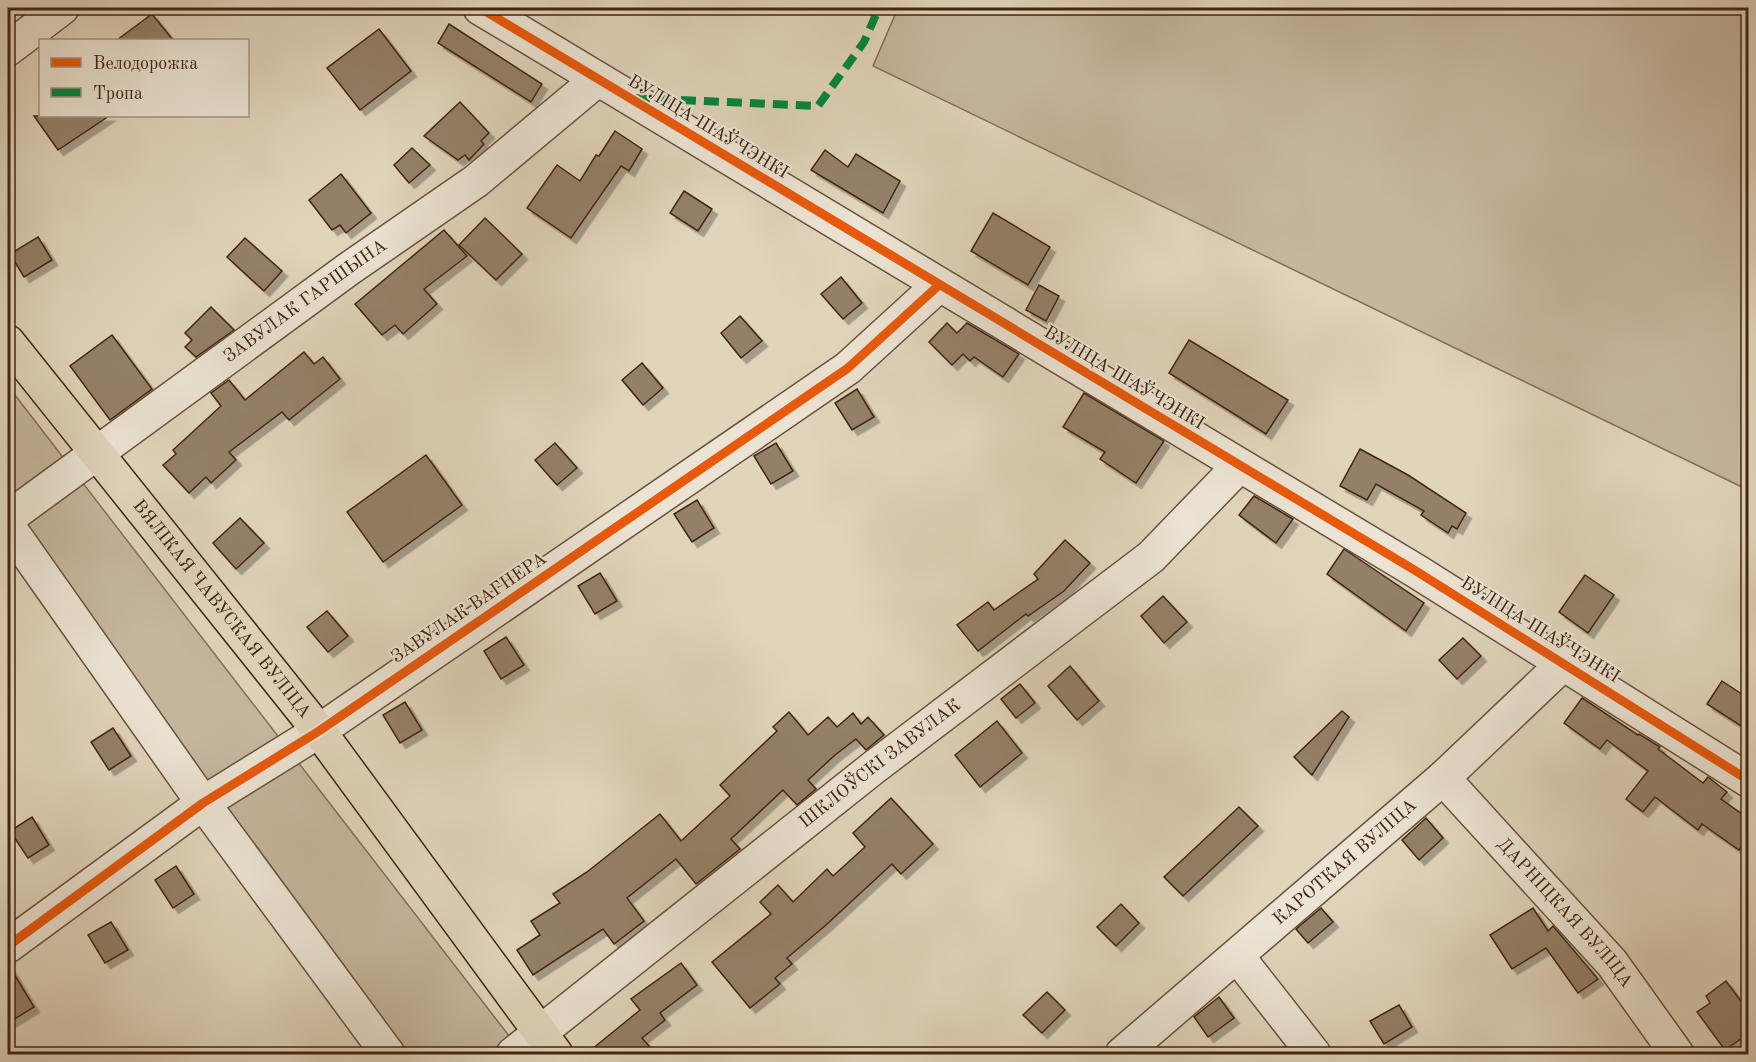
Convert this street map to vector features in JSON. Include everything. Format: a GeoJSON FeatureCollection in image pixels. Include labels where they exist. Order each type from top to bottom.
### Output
{"type":"FeatureCollection","features":[{"type":"Feature","properties":{"kind":"main road","name":"ВЯЛІКАЯ ЧАВУСКАЯ ВУЛІЦА"},"geometry":{"type":"LineString","coordinates":[[8,342],[318,731],[548,1044]]}},
{"type":"Feature","properties":{"kind":"street"},"geometry":{"type":"LineString","coordinates":[[8,48],[62,8]]}},
{"type":"Feature","properties":{"kind":"street","name":"ВУЛІЦА ШАЎЧЭНКІ"},"geometry":{"type":"LineString","coordinates":[[480,8],[1416,571],[1749,780]]}},
{"type":"Feature","properties":{"kind":"street","name":"ЗАВУЛАК ГАРШЫНА"},"geometry":{"type":"LineString","coordinates":[[8,518],[350,268],[476,181],[597,80]]}},
{"type":"Feature","properties":{"kind":"street","name":"ЗАВУЛАК ВАГНЕРА"},"geometry":{"type":"LineString","coordinates":[[8,946],[203,803],[318,731],[848,368],[939,285]]}},
{"type":"Feature","properties":{"kind":"street","name":"ШКЛОЎСКІ ЗАВУЛАК"},"geometry":{"type":"LineString","coordinates":[[513,1054],[548,1044],[873,768],[1151,557],[1239,466]]}},
{"type":"Feature","properties":{"kind":"street"},"geometry":{"type":"LineString","coordinates":[[8,526],[203,803],[388,1054]]}},
{"type":"Feature","properties":{"kind":"street","name":"КАРОТКАЯ ВУЛІЦА"},"geometry":{"type":"LineString","coordinates":[[1122,1054],[1238,957],[1443,778],[1563,664]]}},
{"type":"Feature","properties":{"kind":"street","name":"ДАРНІЦКАЯ ВУЛІЦА"},"geometry":{"type":"LineString","coordinates":[[1443,778],[1612,963],[1677,1054]]}},
{"type":"Feature","properties":{"kind":"street"},"geometry":{"type":"LineString","coordinates":[[1238,957],[1314,1054]]}},
{"type":"Feature","properties":{"kind":"shaded area"},"geometry":{"type":"Polygon","coordinates":[[[898,8],[1748,8],[1748,490],[873,66],[898,8]]]}},
{"type":"Feature","properties":{"kind":"shaded area"},"geometry":{"type":"Polygon","coordinates":[[[8,386],[523,1054],[391,1054],[8,500],[8,386]]]}},
{"type":"Feature","properties":{"kind":"building"},"geometry":{"type":"Polygon","coordinates":[[[152,14],[172,39],[118,39],[152,14]]]}},
{"type":"Feature","properties":{"kind":"building"},"geometry":{"type":"Polygon","coordinates":[[[449,24],[542,84],[531,102],[438,43],[449,24]]]}},
{"type":"Feature","properties":{"kind":"building"},"geometry":{"type":"Polygon","coordinates":[[[379,29],[411,71],[360,110],[327,68],[379,29]]]}},
{"type":"Feature","properties":{"kind":"building"},"geometry":{"type":"Polygon","coordinates":[[[460,102],[489,133],[481,141],[484,144],[469,160],[465,155],[458,160],[424,136],[460,102]]]}},
{"type":"Feature","properties":{"kind":"building"},"geometry":{"type":"Polygon","coordinates":[[[34,116],[108,117],[58,150],[34,116]]]}},
{"type":"Feature","properties":{"kind":"building"},"geometry":{"type":"Polygon","coordinates":[[[615,131],[642,149],[629,171],[621,166],[571,238],[527,208],[557,165],[580,181],[596,155],[599,156],[615,131]]]}},
{"type":"Feature","properties":{"kind":"building"},"geometry":{"type":"Polygon","coordinates":[[[412,148],[430,165],[409,183],[394,165],[412,148]]]}},
{"type":"Feature","properties":{"kind":"building"},"geometry":{"type":"Polygon","coordinates":[[[825,150],[848,167],[856,154],[900,181],[883,213],[811,170],[825,150]]]}},
{"type":"Feature","properties":{"kind":"building"},"geometry":{"type":"Polygon","coordinates":[[[341,174],[371,213],[346,233],[340,225],[332,230],[309,200],[341,174]]]}},
{"type":"Feature","properties":{"kind":"building"},"geometry":{"type":"Polygon","coordinates":[[[684,191],[712,209],[698,231],[670,213],[684,191]]]}},
{"type":"Feature","properties":{"kind":"building"},"geometry":{"type":"Polygon","coordinates":[[[993,213],[1050,247],[1028,285],[971,251],[993,213]]]}},
{"type":"Feature","properties":{"kind":"building"},"geometry":{"type":"Polygon","coordinates":[[[485,218],[522,254],[496,280],[459,245],[485,218]]]}},
{"type":"Feature","properties":{"kind":"building"},"geometry":{"type":"Polygon","coordinates":[[[444,230],[467,256],[424,289],[437,304],[403,334],[395,325],[382,335],[355,304],[444,230]]]}},
{"type":"Feature","properties":{"kind":"building"},"geometry":{"type":"Polygon","coordinates":[[[38,237],[52,260],[24,277],[10,254],[38,237]]]}},
{"type":"Feature","properties":{"kind":"building"},"geometry":{"type":"Polygon","coordinates":[[[245,238],[282,271],[264,291],[227,257],[245,238]]]}},
{"type":"Feature","properties":{"kind":"building"},"geometry":{"type":"Polygon","coordinates":[[[841,277],[862,303],[843,319],[821,294],[841,277]]]}},
{"type":"Feature","properties":{"kind":"building"},"geometry":{"type":"Polygon","coordinates":[[[1039,285],[1059,296],[1046,321],[1026,310],[1039,285]]]}},
{"type":"Feature","properties":{"kind":"building"},"geometry":{"type":"Polygon","coordinates":[[[211,307],[234,330],[196,357],[185,347],[192,340],[185,333],[211,307]]]}},
{"type":"Feature","properties":{"kind":"building"},"geometry":{"type":"Polygon","coordinates":[[[740,316],[762,341],[741,358],[721,333],[740,316]]]}},
{"type":"Feature","properties":{"kind":"building"},"geometry":{"type":"Polygon","coordinates":[[[947,323],[957,333],[967,323],[1019,354],[1003,377],[974,357],[970,361],[963,354],[952,365],[929,342],[947,323]]]}},
{"type":"Feature","properties":{"kind":"building"},"geometry":{"type":"Polygon","coordinates":[[[112,335],[152,389],[110,420],[70,366],[112,335]]]}},
{"type":"Feature","properties":{"kind":"building"},"geometry":{"type":"Polygon","coordinates":[[[1189,340],[1288,400],[1266,434],[1169,373],[1189,340]]]}},
{"type":"Feature","properties":{"kind":"building"},"geometry":{"type":"Polygon","coordinates":[[[304,352],[314,364],[323,357],[340,379],[289,420],[282,412],[229,452],[236,460],[211,483],[206,477],[189,493],[163,465],[176,454],[173,450],[221,406],[211,393],[229,380],[245,400],[304,352]]]}},
{"type":"Feature","properties":{"kind":"building"},"geometry":{"type":"Polygon","coordinates":[[[642,363],[663,388],[643,405],[622,380],[642,363]]]}},
{"type":"Feature","properties":{"kind":"building"},"geometry":{"type":"Polygon","coordinates":[[[857,389],[874,417],[852,430],[835,403],[857,389]]]}},
{"type":"Feature","properties":{"kind":"building"},"geometry":{"type":"Polygon","coordinates":[[[1084,393],[1164,441],[1136,483],[1100,459],[1105,452],[1063,427],[1084,393]]]}},
{"type":"Feature","properties":{"kind":"building"},"geometry":{"type":"Polygon","coordinates":[[[555,443],[577,468],[557,485],[535,460],[555,443]]]}},
{"type":"Feature","properties":{"kind":"building"},"geometry":{"type":"Polygon","coordinates":[[[776,443],[793,471],[771,484],[754,456],[776,443]]]}},
{"type":"Feature","properties":{"kind":"building"},"geometry":{"type":"Polygon","coordinates":[[[1360,449],[1408,475],[1466,513],[1457,529],[1452,526],[1448,533],[1421,515],[1424,511],[1376,484],[1367,500],[1340,486],[1360,449]]]}},
{"type":"Feature","properties":{"kind":"building"},"geometry":{"type":"Polygon","coordinates":[[[426,455],[462,505],[383,562],[347,512],[426,455]]]}},
{"type":"Feature","properties":{"kind":"building"},"geometry":{"type":"Polygon","coordinates":[[[1254,496],[1293,519],[1276,543],[1239,515],[1254,496]]]}},
{"type":"Feature","properties":{"kind":"building"},"geometry":{"type":"Polygon","coordinates":[[[697,500],[714,528],[692,542],[674,514],[697,500]]]}},
{"type":"Feature","properties":{"kind":"building"},"geometry":{"type":"Polygon","coordinates":[[[240,518],[264,543],[236,569],[213,543],[240,518]]]}},
{"type":"Feature","properties":{"kind":"building"},"geometry":{"type":"Polygon","coordinates":[[[1065,540],[1090,563],[1064,591],[1028,616],[1026,614],[978,651],[957,625],[988,602],[994,610],[1038,579],[1034,574],[1065,540]]]}},
{"type":"Feature","properties":{"kind":"building"},"geometry":{"type":"Polygon","coordinates":[[[1344,549],[1424,603],[1406,631],[1327,574],[1344,549]]]}},
{"type":"Feature","properties":{"kind":"building"},"geometry":{"type":"Polygon","coordinates":[[[600,573],[617,601],[595,614],[578,586],[600,573]]]}},
{"type":"Feature","properties":{"kind":"building"},"geometry":{"type":"Polygon","coordinates":[[[1585,575],[1614,595],[1588,633],[1559,612],[1585,575]]]}},
{"type":"Feature","properties":{"kind":"building"},"geometry":{"type":"Polygon","coordinates":[[[1163,596],[1187,622],[1164,643],[1141,616],[1163,596]]]}},
{"type":"Feature","properties":{"kind":"building"},"geometry":{"type":"Polygon","coordinates":[[[327,611],[348,636],[328,652],[307,627],[327,611]]]}},
{"type":"Feature","properties":{"kind":"building"},"geometry":{"type":"Polygon","coordinates":[[[506,637],[524,665],[501,679],[484,651],[506,637]]]}},
{"type":"Feature","properties":{"kind":"building"},"geometry":{"type":"Polygon","coordinates":[[[1463,638],[1481,656],[1457,679],[1439,660],[1463,638]]]}},
{"type":"Feature","properties":{"kind":"building"},"geometry":{"type":"Polygon","coordinates":[[[1070,666],[1099,701],[1077,720],[1048,686],[1070,666]]]}},
{"type":"Feature","properties":{"kind":"building"},"geometry":{"type":"Polygon","coordinates":[[[1722,681],[1749,699],[1749,731],[1707,704],[1722,681]]]}},
{"type":"Feature","properties":{"kind":"building"},"geometry":{"type":"Polygon","coordinates":[[[1020,684],[1035,703],[1016,718],[1001,699],[1020,684]]]}},
{"type":"Feature","properties":{"kind":"building"},"geometry":{"type":"Polygon","coordinates":[[[1582,698],[1660,747],[1658,749],[1703,783],[1708,777],[1727,792],[1721,799],[1749,819],[1749,837],[1739,850],[1702,824],[1698,830],[1655,797],[1643,812],[1626,799],[1648,771],[1607,740],[1600,749],[1564,723],[1582,698]]]}},
{"type":"Feature","properties":{"kind":"building"},"geometry":{"type":"Polygon","coordinates":[[[405,702],[422,730],[400,743],[383,715],[405,702]]]}},
{"type":"Feature","properties":{"kind":"building"},"geometry":{"type":"Polygon","coordinates":[[[1342,711],[1349,717],[1312,775],[1294,757],[1342,711]]]}},
{"type":"Feature","properties":{"kind":"building"},"geometry":{"type":"Polygon","coordinates":[[[789,712],[808,735],[828,717],[837,727],[853,713],[861,724],[868,717],[884,735],[866,750],[856,739],[835,755],[808,780],[816,789],[797,805],[783,790],[731,839],[740,849],[696,884],[676,859],[627,898],[644,921],[614,944],[603,929],[533,975],[517,950],[540,935],[531,921],[560,903],[553,894],[587,872],[660,814],[681,841],[730,796],[720,785],[777,731],[773,727],[789,712]]]}},
{"type":"Feature","properties":{"kind":"building"},"geometry":{"type":"Polygon","coordinates":[[[997,721],[1022,753],[980,787],[955,755],[997,721]]]}},
{"type":"Feature","properties":{"kind":"building"},"geometry":{"type":"Polygon","coordinates":[[[113,728],[131,756],[109,770],[91,742],[113,728]]]}},
{"type":"Feature","properties":{"kind":"building"},"geometry":{"type":"Polygon","coordinates":[[[891,798],[933,844],[901,874],[892,864],[787,958],[792,964],[775,978],[780,984],[750,1008],[712,962],[771,914],[760,902],[778,885],[793,902],[827,869],[833,876],[865,847],[853,833],[891,798]]]}},
{"type":"Feature","properties":{"kind":"building"},"geometry":{"type":"Polygon","coordinates":[[[1239,807],[1258,826],[1183,896],[1164,877],[1239,807]]]}},
{"type":"Feature","properties":{"kind":"building"},"geometry":{"type":"Polygon","coordinates":[[[32,817],[49,845],[28,858],[10,831],[32,817]]]}},
{"type":"Feature","properties":{"kind":"building"},"geometry":{"type":"Polygon","coordinates":[[[1426,818],[1443,838],[1419,860],[1402,840],[1426,818]]]}},
{"type":"Feature","properties":{"kind":"building"},"geometry":{"type":"Polygon","coordinates":[[[176,866],[194,894],[173,908],[155,880],[176,866]]]}},
{"type":"Feature","properties":{"kind":"building"},"geometry":{"type":"Polygon","coordinates":[[[1121,904],[1139,923],[1116,946],[1097,927],[1121,904]]]}},
{"type":"Feature","properties":{"kind":"building"},"geometry":{"type":"Polygon","coordinates":[[[1321,908],[1333,922],[1308,943],[1296,929],[1321,908]]]}},
{"type":"Feature","properties":{"kind":"building"},"geometry":{"type":"Polygon","coordinates":[[[1533,908],[1548,931],[1553,926],[1598,979],[1578,993],[1546,948],[1512,969],[1490,935],[1533,908]]]}},
{"type":"Feature","properties":{"kind":"building"},"geometry":{"type":"Polygon","coordinates":[[[111,922],[128,950],[105,963],[88,935],[111,922]]]}},
{"type":"Feature","properties":{"kind":"building"},"geometry":{"type":"Polygon","coordinates":[[[681,963],[697,985],[660,1013],[665,1020],[642,1038],[656,1054],[586,1054],[640,1010],[631,999],[681,963]]]}},
{"type":"Feature","properties":{"kind":"building"},"geometry":{"type":"Polygon","coordinates":[[[8,964],[34,1007],[8,1023],[8,964]]]}},
{"type":"Feature","properties":{"kind":"building"},"geometry":{"type":"Polygon","coordinates":[[[1726,981],[1749,1012],[1749,1033],[1725,1050],[1697,1012],[1710,1003],[1706,996],[1726,981]]]}},
{"type":"Feature","properties":{"kind":"building"},"geometry":{"type":"Polygon","coordinates":[[[1047,992],[1065,1010],[1042,1033],[1023,1015],[1047,992]]]}},
{"type":"Feature","properties":{"kind":"building"},"geometry":{"type":"Polygon","coordinates":[[[1219,997],[1234,1018],[1208,1037],[1194,1017],[1219,997]]]}},
{"type":"Feature","properties":{"kind":"building"},"geometry":{"type":"Polygon","coordinates":[[[1399,1005],[1412,1027],[1384,1044],[1370,1021],[1399,1005]]]}},
{"type":"Feature","properties":{"kind":"marked path"},"geometry":{"type":"LineString","coordinates":[[635,98],[818,106],[864,42],[879,8]]}},
{"type":"Feature","properties":{"kind":"cycle path"},"geometry":{"type":"LineString","coordinates":[[480,8],[1416,571],[1748,780]]}},
{"type":"Feature","properties":{"kind":"cycle path"},"geometry":{"type":"LineString","coordinates":[[8,946],[203,803],[319,731],[848,368],[939,285]]}}]}
